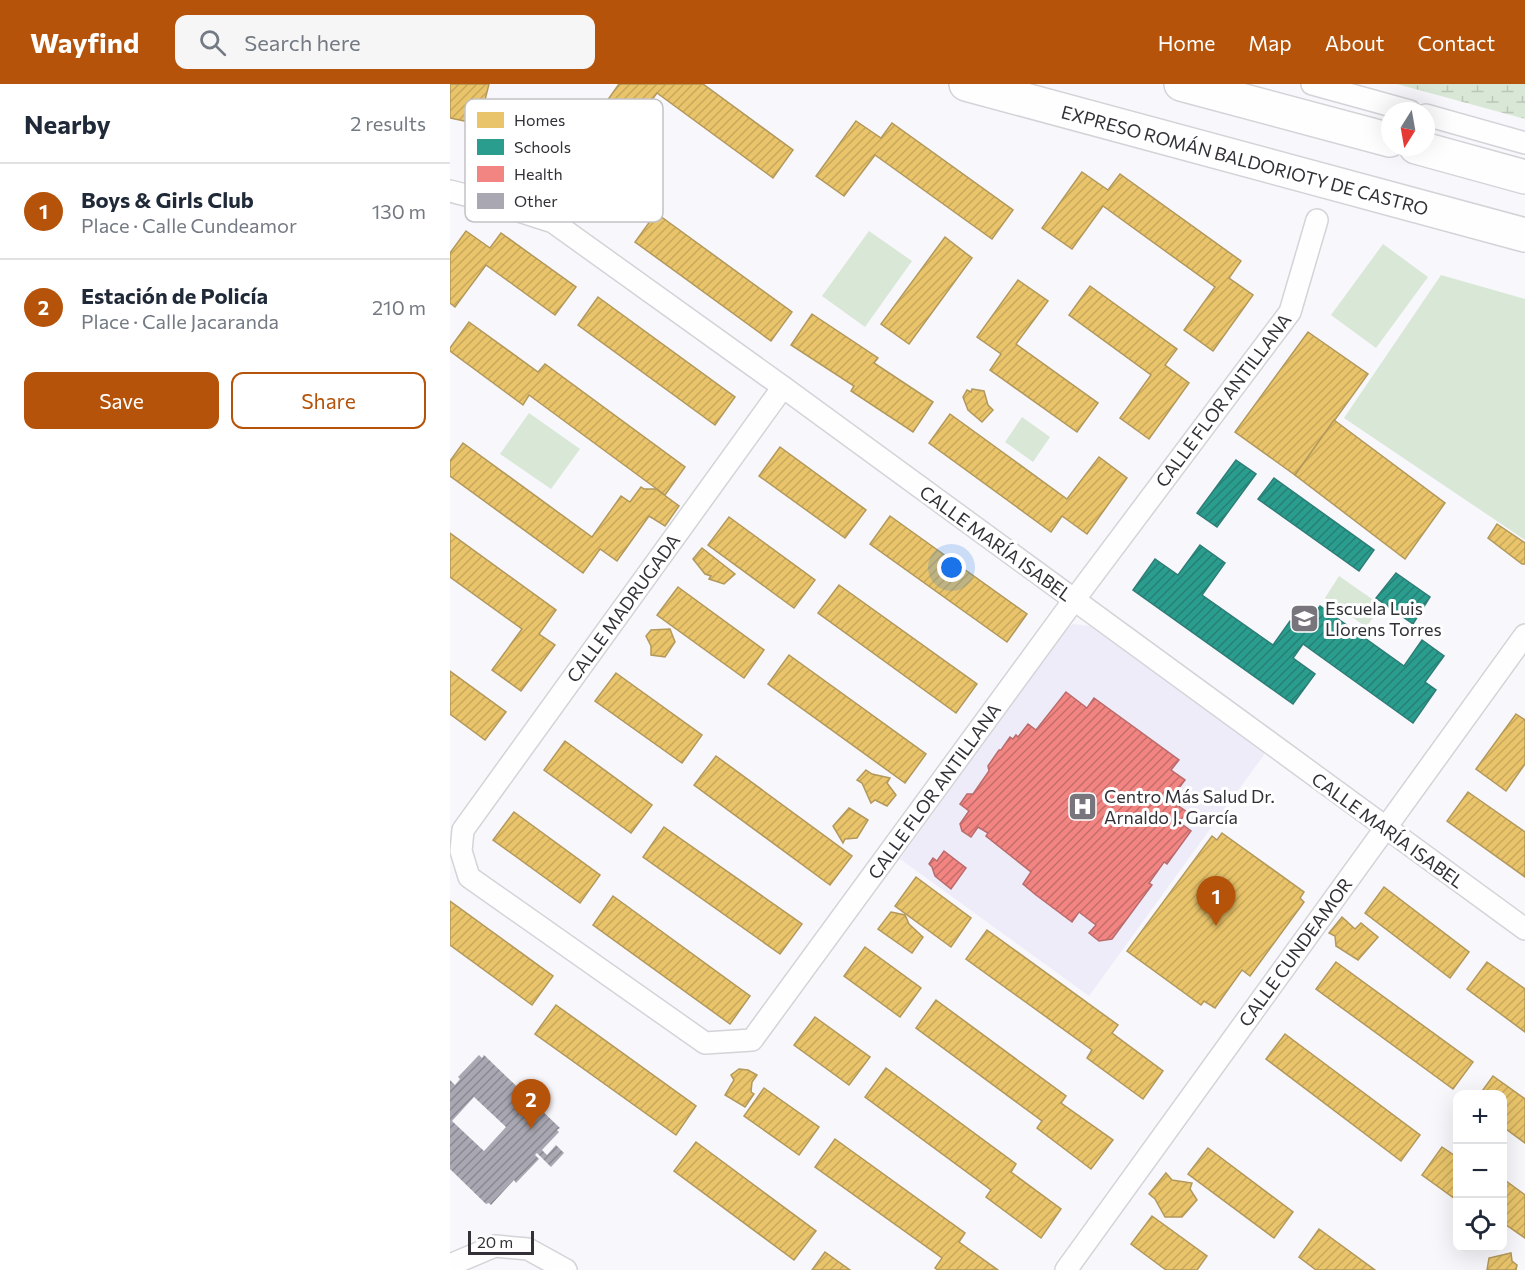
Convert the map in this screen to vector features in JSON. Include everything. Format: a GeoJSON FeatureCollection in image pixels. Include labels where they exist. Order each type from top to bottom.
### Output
{"type":"FeatureCollection","features":[{"type":"Feature","properties":{"kind":"highway","name":"EXPRESO ROMÁN BALDORIOTY DE CASTRO"},"geometry":{"type":"LineString","coordinates":[[966,84],[1525,235]]}},
{"type":"Feature","properties":{"kind":"highway"},"geometry":{"type":"LineString","coordinates":[[1181,84],[1381,137]]}},
{"type":"Feature","properties":{"kind":"highway"},"geometry":{"type":"LineString","coordinates":[[1435,145],[1525,161]]}},
{"type":"Feature","properties":{"kind":"highway"},"geometry":{"type":"LineString","coordinates":[[1435,152],[1525,177]]}},
{"type":"Feature","properties":{"kind":"street"},"geometry":{"type":"LineString","coordinates":[[1312,84],[1381,103]]}},
{"type":"Feature","properties":{"kind":"street"},"geometry":{"type":"LineString","coordinates":[[1435,118],[1525,143]]}},
{"type":"Feature","properties":{"kind":"street","name":"CALLE MARÍA ISABEL"},"geometry":{"type":"LineString","coordinates":[[450,191],[465,195]]}},
{"type":"Feature","properties":{"kind":"street","name":"CALLE FLOR ANTILLANA"},"geometry":{"type":"LineString","coordinates":[[463,830],[460,851],[470,877],[705,1043],[752,1040],[1074,600],[1290,312],[1317,220]]}},
{"type":"Feature","properties":{"kind":"street","name":"CALLE MARÍA ISABEL"},"geometry":{"type":"LineString","coordinates":[[553,222],[783,387],[1525,929]]}},
{"type":"Feature","properties":{"kind":"street","name":"CALLE MADRUGADA"},"geometry":{"type":"LineString","coordinates":[[463,830],[783,387]]}},
{"type":"Feature","properties":{"kind":"street","name":"CALLE CUNDEAMOR"},"geometry":{"type":"LineString","coordinates":[[1066,1270],[1525,635]]}},
{"type":"Feature","properties":{"kind":"street"},"geometry":{"type":"LineString","coordinates":[[450,1265],[495,1246],[528,1250],[566,1270]]}},
{"type":"Feature","properties":{"kind":"shaded area","name":"Centro Más Salud Dr. Arnaldo J. García"},"geometry":{"type":"Polygon","coordinates":[[[1073,624],[1090,626],[1266,752],[1089,996],[900,859],[1066,629],[1073,624]]]}},
{"type":"Feature","properties":{"kind":"green space"},"geometry":{"type":"Polygon","coordinates":[[[1397,84],[1525,84],[1525,119],[1397,84]]]}},
{"type":"Feature","properties":{"kind":"green space"},"geometry":{"type":"Polygon","coordinates":[[[869,231],[912,261],[865,327],[822,296],[869,231]]]}},
{"type":"Feature","properties":{"kind":"green space"},"geometry":{"type":"Polygon","coordinates":[[[1383,244],[1428,277],[1376,348],[1331,315],[1383,244]]]}},
{"type":"Feature","properties":{"kind":"green space"},"geometry":{"type":"Polygon","coordinates":[[[1441,275],[1525,299],[1525,540],[1344,418],[1441,275]]]}},
{"type":"Feature","properties":{"kind":"green space"},"geometry":{"type":"Polygon","coordinates":[[[529,413],[580,449],[551,489],[500,454],[529,413]]]}},
{"type":"Feature","properties":{"kind":"green space"},"geometry":{"type":"Polygon","coordinates":[[[1022,417],[1050,437],[1033,462],[1005,442],[1022,417]]]}},
{"type":"Feature","properties":{"kind":"green space"},"geometry":{"type":"Polygon","coordinates":[[[1339,576],[1382,606],[1366,627],[1325,598],[1339,576]]]}},
{"type":"Feature","properties":{"kind":"building: Homes"},"geometry":{"type":"Polygon","coordinates":[[[450,84],[489,84],[485,99],[465,99],[465,121],[450,118],[450,84]]]}},
{"type":"Feature","properties":{"kind":"building: Homes"},"geometry":{"type":"Polygon","coordinates":[[[619,84],[703,84],[793,150],[773,178],[657,93],[653,99],[608,99],[619,84]]]}},
{"type":"Feature","properties":{"kind":"building: Homes"},"geometry":{"type":"Polygon","coordinates":[[[856,121],[881,138],[892,123],[1013,210],[992,239],[875,155],[844,196],[816,176],[856,121]]]}},
{"type":"Feature","properties":{"kind":"building: Homes"},"geometry":{"type":"Polygon","coordinates":[[[1082,172],[1108,190],[1120,174],[1241,261],[1229,278],[1253,295],[1213,351],[1184,330],[1215,287],[1103,206],[1072,249],[1042,228],[1082,172]]]}},
{"type":"Feature","properties":{"kind":"building: Homes"},"geometry":{"type":"Polygon","coordinates":[[[663,218],[792,312],[771,341],[635,242],[649,222],[663,222],[663,218]]]}},
{"type":"Feature","properties":{"kind":"building: Homes"},"geometry":{"type":"Polygon","coordinates":[[[466,231],[490,248],[501,233],[576,287],[555,315],[486,265],[455,307],[450,303],[450,253],[466,231]]]}},
{"type":"Feature","properties":{"kind":"building: Homes"},"geometry":{"type":"Polygon","coordinates":[[[945,237],[972,258],[909,344],[881,324],[945,237]]]}},
{"type":"Feature","properties":{"kind":"building: Homes"},"geometry":{"type":"Polygon","coordinates":[[[1018,280],[1048,301],[1016,344],[1098,403],[1077,432],[990,370],[1001,354],[977,337],[1018,280]]]}},
{"type":"Feature","properties":{"kind":"building: Homes"},"geometry":{"type":"Polygon","coordinates":[[[1090,286],[1177,349],[1165,365],[1189,383],[1149,439],[1120,418],[1151,375],[1069,315],[1090,286]]]}},
{"type":"Feature","properties":{"kind":"building: Homes"},"geometry":{"type":"Polygon","coordinates":[[[598,297],[735,397],[715,425],[578,325],[598,297]]]}},
{"type":"Feature","properties":{"kind":"building: Homes"},"geometry":{"type":"Polygon","coordinates":[[[812,314],[878,358],[874,363],[933,402],[913,432],[851,391],[854,386],[791,345],[812,314]]]}},
{"type":"Feature","properties":{"kind":"building: Homes"},"geometry":{"type":"Polygon","coordinates":[[[469,322],[538,372],[545,364],[685,467],[665,495],[529,395],[523,405],[450,351],[469,322]]]}},
{"type":"Feature","properties":{"kind":"building: Homes"},"geometry":{"type":"Polygon","coordinates":[[[1308,332],[1368,374],[1295,475],[1235,432],[1308,332]]]}},
{"type":"Feature","properties":{"kind":"building: Homes"},"geometry":{"type":"Polygon","coordinates":[[[972,389],[984,391],[988,405],[993,410],[982,422],[968,410],[963,397],[967,390],[971,392],[972,389]]]}},
{"type":"Feature","properties":{"kind":"building: Homes"},"geometry":{"type":"Polygon","coordinates":[[[950,414],[1067,499],[1099,457],[1127,478],[1087,534],[1062,516],[1051,532],[929,443],[950,414]]]}},
{"type":"Feature","properties":{"kind":"building: Homes"},"geometry":{"type":"Polygon","coordinates":[[[1334,420],[1445,503],[1405,559],[1295,475],[1334,420]]]}},
{"type":"Feature","properties":{"kind":"building: Homes"},"geometry":{"type":"Polygon","coordinates":[[[463,443],[592,537],[621,496],[630,502],[641,487],[656,489],[679,506],[665,526],[649,516],[617,561],[600,549],[583,573],[450,476],[450,461],[463,443]]]}},
{"type":"Feature","properties":{"kind":"building: Homes"},"geometry":{"type":"Polygon","coordinates":[[[780,447],[866,510],[845,538],[759,476],[780,447]]]}},
{"type":"Feature","properties":{"kind":"building: Homes"},"geometry":{"type":"Polygon","coordinates":[[[890,516],[1027,614],[1007,642],[870,544],[890,516]]]}},
{"type":"Feature","properties":{"kind":"building: Homes"},"geometry":{"type":"Polygon","coordinates":[[[729,517],[815,580],[794,608],[708,545],[729,517]]]}},
{"type":"Feature","properties":{"kind":"building: Homes"},"geometry":{"type":"Polygon","coordinates":[[[1497,524],[1525,543],[1525,564],[1488,538],[1497,524]]]}},
{"type":"Feature","properties":{"kind":"building: Homes"},"geometry":{"type":"Polygon","coordinates":[[[450,533],[556,610],[539,634],[555,645],[521,691],[492,670],[522,629],[450,577],[450,533]]]}},
{"type":"Feature","properties":{"kind":"building: Homes"},"geometry":{"type":"Polygon","coordinates":[[[702,548],[735,574],[724,584],[709,579],[711,576],[705,574],[693,559],[702,548]]]}},
{"type":"Feature","properties":{"kind":"building: Homes"},"geometry":{"type":"Polygon","coordinates":[[[839,585],[977,684],[956,713],[818,613],[839,585]]]}},
{"type":"Feature","properties":{"kind":"building: Homes"},"geometry":{"type":"Polygon","coordinates":[[[678,587],[764,650],[744,678],[657,615],[678,587]]]}},
{"type":"Feature","properties":{"kind":"building: Homes"},"geometry":{"type":"Polygon","coordinates":[[[670,629],[675,642],[665,657],[651,655],[651,646],[646,636],[651,630],[670,629]]]}},
{"type":"Feature","properties":{"kind":"building: Homes"},"geometry":{"type":"Polygon","coordinates":[[[789,655],[926,754],[905,783],[768,684],[789,655]]]}},
{"type":"Feature","properties":{"kind":"building: Homes"},"geometry":{"type":"Polygon","coordinates":[[[450,671],[506,712],[485,740],[450,714],[450,671]]]}},
{"type":"Feature","properties":{"kind":"building: Homes"},"geometry":{"type":"Polygon","coordinates":[[[616,673],[702,735],[682,763],[595,701],[616,673]]]}},
{"type":"Feature","properties":{"kind":"building: Homes"},"geometry":{"type":"Polygon","coordinates":[[[1516,714],[1525,720],[1525,764],[1506,791],[1476,769],[1516,714]]]}},
{"type":"Feature","properties":{"kind":"building: Homes"},"geometry":{"type":"Polygon","coordinates":[[[565,741],[652,805],[631,833],[544,770],[565,741]]]}},
{"type":"Feature","properties":{"kind":"building: Homes"},"geometry":{"type":"Polygon","coordinates":[[[716,756],[852,856],[830,885],[694,785],[716,756]]]}},
{"type":"Feature","properties":{"kind":"building: Homes"},"geometry":{"type":"Polygon","coordinates":[[[866,770],[872,774],[890,778],[887,783],[896,795],[887,806],[875,800],[871,803],[862,783],[857,780],[866,770]]]}},
{"type":"Feature","properties":{"kind":"building: Homes"},"geometry":{"type":"Polygon","coordinates":[[[1468,792],[1525,832],[1525,877],[1447,821],[1468,792]]]}},
{"type":"Feature","properties":{"kind":"building: Homes"},"geometry":{"type":"Polygon","coordinates":[[[849,808],[868,820],[857,838],[845,839],[843,843],[833,826],[849,808]]]}},
{"type":"Feature","properties":{"kind":"building: Homes"},"geometry":{"type":"Polygon","coordinates":[[[514,812],[600,875],[580,903],[493,840],[514,812]]]}},
{"type":"Feature","properties":{"kind":"building: Homes"},"geometry":{"type":"Polygon","coordinates":[[[664,827],[802,924],[780,954],[643,857],[664,827]]]}},
{"type":"Feature","properties":{"kind":"building: Homes"},"geometry":{"type":"Polygon","coordinates":[[[1222,833],[1304,892],[1300,898],[1304,902],[1250,976],[1242,970],[1215,1008],[1204,1001],[1201,1005],[1127,951],[1212,836],[1217,840],[1222,833]]]}},
{"type":"Feature","properties":{"kind":"building: Homes"},"geometry":{"type":"Polygon","coordinates":[[[916,877],[971,918],[951,947],[895,906],[916,877]]]}},
{"type":"Feature","properties":{"kind":"building: Homes"},"geometry":{"type":"Polygon","coordinates":[[[1384,887],[1469,952],[1450,978],[1365,913],[1384,887]]]}},
{"type":"Feature","properties":{"kind":"building: Homes"},"geometry":{"type":"Polygon","coordinates":[[[613,896],[750,996],[730,1024],[593,925],[613,896]]]}},
{"type":"Feature","properties":{"kind":"building: Homes"},"geometry":{"type":"Polygon","coordinates":[[[450,901],[553,976],[532,1005],[450,945],[450,901]]]}},
{"type":"Feature","properties":{"kind":"building: Homes"},"geometry":{"type":"Polygon","coordinates":[[[891,912],[905,915],[909,924],[923,937],[912,953],[878,929],[891,912]]]}},
{"type":"Feature","properties":{"kind":"building: Homes"},"geometry":{"type":"Polygon","coordinates":[[[1342,917],[1355,929],[1361,923],[1378,937],[1358,960],[1336,946],[1335,936],[1329,933],[1342,917]]]}},
{"type":"Feature","properties":{"kind":"building: Homes"},"geometry":{"type":"Polygon","coordinates":[[[987,930],[1118,1025],[1112,1033],[1163,1071],[1143,1099],[1087,1058],[1092,1050],[966,959],[987,930]]]}},
{"type":"Feature","properties":{"kind":"building: Homes"},"geometry":{"type":"Polygon","coordinates":[[[865,947],[921,988],[900,1017],[844,976],[865,947]]]}},
{"type":"Feature","properties":{"kind":"building: Homes"},"geometry":{"type":"Polygon","coordinates":[[[1336,962],[1473,1062],[1453,1089],[1316,989],[1336,962]]]}},
{"type":"Feature","properties":{"kind":"building: Homes"},"geometry":{"type":"Polygon","coordinates":[[[1487,962],[1525,989],[1525,1032],[1467,989],[1487,962]]]}},
{"type":"Feature","properties":{"kind":"building: Homes"},"geometry":{"type":"Polygon","coordinates":[[[936,1000],[1066,1096],[1061,1103],[1113,1140],[1091,1169],[1037,1128],[1042,1121],[916,1028],[936,1000]]]}},
{"type":"Feature","properties":{"kind":"building: Homes"},"geometry":{"type":"Polygon","coordinates":[[[556,1005],[696,1106],[676,1135],[535,1034],[556,1005]]]}},
{"type":"Feature","properties":{"kind":"building: Homes"},"geometry":{"type":"Polygon","coordinates":[[[815,1017],[870,1057],[849,1085],[794,1045],[815,1017]]]}},
{"type":"Feature","properties":{"kind":"building: Homes"},"geometry":{"type":"Polygon","coordinates":[[[1285,1034],[1420,1135],[1401,1161],[1266,1059],[1285,1034]]]}},
{"type":"Feature","properties":{"kind":"building: Homes"},"geometry":{"type":"Polygon","coordinates":[[[886,1068],[1016,1164],[1011,1172],[1061,1209],[1041,1238],[986,1197],[991,1190],[865,1097],[886,1068]]]}},
{"type":"Feature","properties":{"kind":"building: Homes"},"geometry":{"type":"Polygon","coordinates":[[[739,1069],[748,1070],[757,1075],[752,1082],[751,1092],[754,1094],[745,1107],[725,1095],[734,1080],[731,1075],[739,1069]]]}},
{"type":"Feature","properties":{"kind":"building: Homes"},"geometry":{"type":"Polygon","coordinates":[[[1493,1076],[1525,1099],[1525,1143],[1507,1130],[1507,1090],[1483,1090],[1493,1076]]]}},
{"type":"Feature","properties":{"kind":"building: Homes"},"geometry":{"type":"Polygon","coordinates":[[[764,1088],[819,1127],[799,1155],[744,1116],[764,1088]]]}},
{"type":"Feature","properties":{"kind":"building: Homes"},"geometry":{"type":"Polygon","coordinates":[[[835,1139],[965,1233],[959,1242],[998,1270],[938,1270],[935,1268],[942,1258],[815,1167],[835,1139]]]}},
{"type":"Feature","properties":{"kind":"building: Homes"},"geometry":{"type":"Polygon","coordinates":[[[696,1142],[816,1231],[794,1260],[674,1171],[696,1142]]]}},
{"type":"Feature","properties":{"kind":"building: Homes"},"geometry":{"type":"Polygon","coordinates":[[[1442,1147],[1453,1155],[1453,1197],[1422,1175],[1442,1147]]]}},
{"type":"Feature","properties":{"kind":"building: Homes"},"geometry":{"type":"Polygon","coordinates":[[[1208,1148],[1293,1212],[1274,1238],[1188,1174],[1208,1148]]]}},
{"type":"Feature","properties":{"kind":"building: Homes"},"geometry":{"type":"Polygon","coordinates":[[[1166,1173],[1172,1180],[1192,1183],[1190,1189],[1197,1200],[1182,1217],[1165,1217],[1155,1199],[1149,1194],[1166,1173]]]}},
{"type":"Feature","properties":{"kind":"building: Homes"},"geometry":{"type":"Polygon","coordinates":[[[1507,1182],[1525,1195],[1525,1238],[1507,1225],[1507,1182]]]}},
{"type":"Feature","properties":{"kind":"building: Homes"},"geometry":{"type":"Polygon","coordinates":[[[1152,1216],[1207,1256],[1197,1270],[1166,1270],[1131,1244],[1152,1216]]]}},
{"type":"Feature","properties":{"kind":"building: Homes"},"geometry":{"type":"Polygon","coordinates":[[[1319,1229],[1375,1270],[1316,1270],[1299,1257],[1319,1229]]]}},
{"type":"Feature","properties":{"kind":"building: Homes"},"geometry":{"type":"Polygon","coordinates":[[[825,1252],[850,1270],[812,1270],[825,1252]]]}},
{"type":"Feature","properties":{"kind":"building: Homes"},"geometry":{"type":"Polygon","coordinates":[[[1511,1253],[1512,1261],[1517,1265],[1516,1270],[1487,1270],[1489,1258],[1511,1253]]]}},
{"type":"Feature","properties":{"kind":"building: Schools"},"geometry":{"type":"Polygon","coordinates":[[[1236,460],[1256,474],[1217,527],[1197,513],[1236,460]]]}},
{"type":"Feature","properties":{"kind":"building: Schools"},"geometry":{"type":"Polygon","coordinates":[[[1274,478],[1374,550],[1359,571],[1258,499],[1274,478]]]}},
{"type":"Feature","properties":{"kind":"building: Schools"},"geometry":{"type":"Polygon","coordinates":[[[1200,545],[1225,563],[1202,595],[1273,645],[1290,621],[1302,630],[1320,606],[1404,666],[1422,640],[1444,656],[1425,682],[1436,690],[1413,723],[1303,644],[1293,658],[1315,674],[1293,704],[1133,590],[1155,559],[1178,575],[1200,545]]]}},
{"type":"Feature","properties":{"kind":"building: Schools"},"geometry":{"type":"Polygon","coordinates":[[[1396,573],[1430,597],[1413,624],[1376,598],[1396,573]]]}},
{"type":"Feature","properties":{"kind":"building: Health"},"geometry":{"type":"Polygon","coordinates":[[[1066,692],[1087,708],[1094,698],[1179,760],[1171,770],[1185,780],[1170,800],[1187,812],[1179,822],[1191,831],[1167,864],[1164,862],[1149,883],[1152,885],[1112,939],[1099,941],[1089,933],[1096,925],[1079,912],[1072,922],[1036,895],[1023,884],[1031,872],[986,836],[988,833],[978,827],[971,837],[962,831],[960,824],[969,811],[960,804],[967,794],[973,794],[989,771],[988,766],[999,750],[1010,737],[1013,739],[1016,735],[1018,737],[1028,724],[1036,730],[1066,692]]]}},
{"type":"Feature","properties":{"kind":"building: Health"},"geometry":{"type":"Polygon","coordinates":[[[944,851],[966,868],[951,889],[935,876],[929,864],[933,858],[937,861],[944,851]]]}},
{"type":"Feature","properties":{"kind":"building: Other"},"geometry":{"type":"Polygon","coordinates":[[[479,1055],[482,1058],[484,1055],[560,1128],[542,1150],[547,1155],[556,1145],[564,1153],[551,1167],[537,1153],[535,1155],[539,1159],[516,1183],[514,1180],[491,1205],[486,1204],[450,1169],[450,1080],[455,1085],[460,1079],[458,1077],[479,1055]],[[474,1097],[452,1121],[484,1151],[506,1127],[474,1097]]]}},
{"type":"Feature","properties":{"kind":"place","name":"Escuela Luis Llorens Torres"},"geometry":{"type":"Point","coordinates":[1304,618]}},
{"type":"Feature","properties":{"kind":"place","name":"Centro Más Salud Dr. Arnaldo J. García"},"geometry":{"type":"Point","coordinates":[1083,806]}},
{"type":"Feature","properties":{"kind":"place","name":"Boys & Girls Club"},"geometry":{"type":"Point","coordinates":[1216,926]}},
{"type":"Feature","properties":{"kind":"place","name":"Estación de Policía"},"geometry":{"type":"Point","coordinates":[531,1129]}}]}
